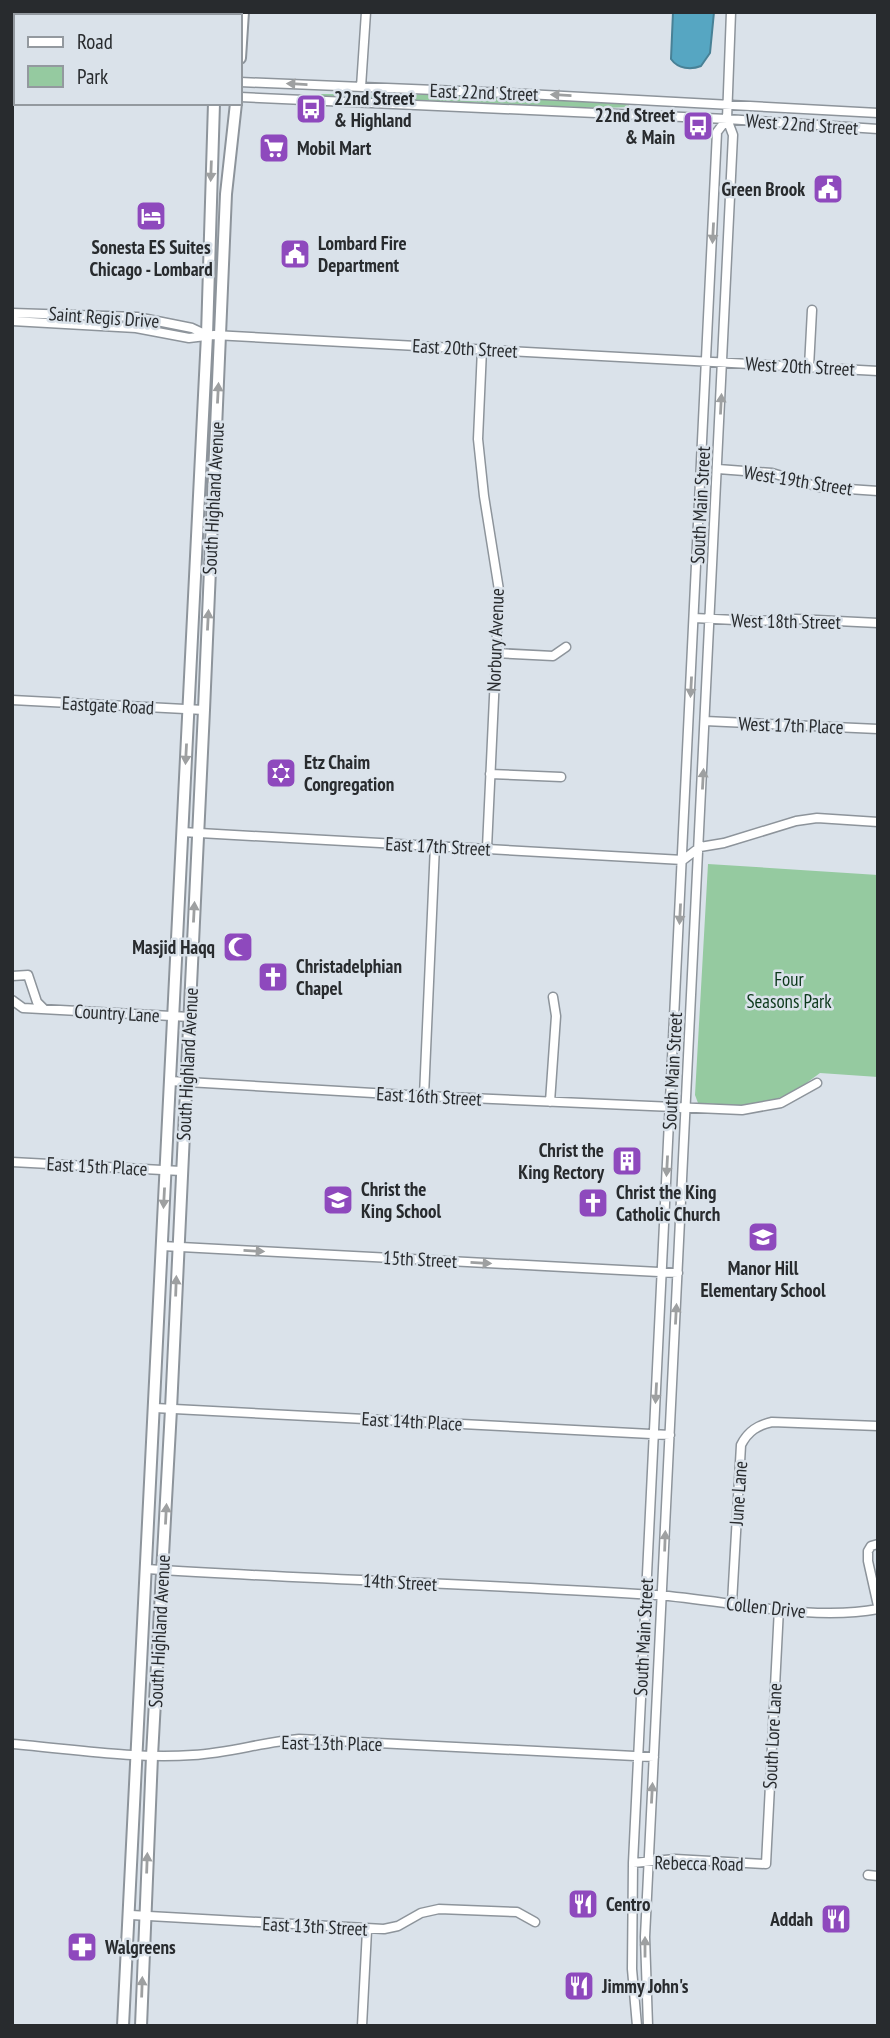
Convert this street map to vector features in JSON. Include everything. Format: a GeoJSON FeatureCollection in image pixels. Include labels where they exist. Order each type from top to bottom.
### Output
{"type":"FeatureCollection","features":[{"type":"Feature","properties":{"kind":"main road","name":"South Highland Avenue"},"geometry":{"type":"LineString","coordinates":[[124,2026],[207,335],[214,105]]}},
{"type":"Feature","properties":{"kind":"main road","name":"South Highland Avenue"},"geometry":{"type":"LineString","coordinates":[[141,2026],[152,1756],[187,1082],[226,194],[236,105]]}},
{"type":"Feature","properties":{"kind":"street"},"geometry":{"type":"LineString","coordinates":[[361,87],[366,12]]}},
{"type":"Feature","properties":{"kind":"street","name":"South Main Street"},"geometry":{"type":"LineString","coordinates":[[638,2026],[632,1969],[632,1863],[638,1757],[670,1434],[733,135],[727,119],[731,12]]}},
{"type":"Feature","properties":{"kind":"street","name":"East 22nd Street"},"geometry":{"type":"LineString","coordinates":[[242,82],[727,104]]}},
{"type":"Feature","properties":{"kind":"street","name":"East 22nd Street"},"geometry":{"type":"LineString","coordinates":[[242,97],[727,119]]}},
{"type":"Feature","properties":{"kind":"street","name":"West 22nd Street"},"geometry":{"type":"LineString","coordinates":[[727,104],[878,113]]}},
{"type":"Feature","properties":{"kind":"street","name":"South Main Street"},"geometry":{"type":"LineString","coordinates":[[648,2026],[645,1937],[654,1758],[653,1434],[717,132],[727,119]]}},
{"type":"Feature","properties":{"kind":"street","name":"West 22nd Street"},"geometry":{"type":"LineString","coordinates":[[727,119],[878,129]]}},
{"type":"Feature","properties":{"kind":"street"},"geometry":{"type":"LineString","coordinates":[[809,367],[812,310]]}},
{"type":"Feature","properties":{"kind":"street","name":"Saint Regis Drive"},"geometry":{"type":"LineString","coordinates":[[12,313],[137,317],[192,328],[207,335]]}},
{"type":"Feature","properties":{"kind":"street"},"geometry":{"type":"LineString","coordinates":[[93,315],[93,326]]}},
{"type":"Feature","properties":{"kind":"street"},"geometry":{"type":"LineString","coordinates":[[136,328],[137,317]]}},
{"type":"Feature","properties":{"kind":"street","name":"Saint Regis Drive"},"geometry":{"type":"LineString","coordinates":[[12,321],[136,328],[189,338],[207,335]]}},
{"type":"Feature","properties":{"kind":"street","name":"East 20th Street"},"geometry":{"type":"LineString","coordinates":[[207,335],[723,362]]}},
{"type":"Feature","properties":{"kind":"street","name":"Norbury Avenue"},"geometry":{"type":"LineString","coordinates":[[482,349],[478,439],[499,590],[487,849]]}},
{"type":"Feature","properties":{"kind":"street","name":"West 20th Street"},"geometry":{"type":"LineString","coordinates":[[723,362],[878,371]]}},
{"type":"Feature","properties":{"kind":"street","name":"West 19th Street"},"geometry":{"type":"LineString","coordinates":[[718,470],[772,472],[819,487],[878,491]]}},
{"type":"Feature","properties":{"kind":"street","name":"West 18th Street"},"geometry":{"type":"LineString","coordinates":[[694,618],[878,623]]}},
{"type":"Feature","properties":{"kind":"street"},"geometry":{"type":"LineString","coordinates":[[496,653],[553,656],[566,647]]}},
{"type":"Feature","properties":{"kind":"street","name":"Eastgate Road"},"geometry":{"type":"LineString","coordinates":[[12,700],[204,710]]}},
{"type":"Feature","properties":{"kind":"street","name":"West 17th Place"},"geometry":{"type":"LineString","coordinates":[[705,721],[878,729]]}},
{"type":"Feature","properties":{"kind":"street"},"geometry":{"type":"LineString","coordinates":[[490,774],[561,777]]}},
{"type":"Feature","properties":{"kind":"street"},"geometry":{"type":"LineString","coordinates":[[683,860],[700,847],[724,843],[807,819],[878,822]]}},
{"type":"Feature","properties":{"kind":"street","name":"East 17th Street"},"geometry":{"type":"LineString","coordinates":[[182,832],[683,860]]}},
{"type":"Feature","properties":{"kind":"street"},"geometry":{"type":"LineString","coordinates":[[424,1096],[435,845]]}},
{"type":"Feature","properties":{"kind":"street"},"geometry":{"type":"LineString","coordinates":[[12,975],[28,975],[37,1002],[44,1009]]}},
{"type":"Feature","properties":{"kind":"street"},"geometry":{"type":"LineString","coordinates":[[551,1102],[556,1016],[553,997]]}},
{"type":"Feature","properties":{"kind":"street","name":"Country Lane"},"geometry":{"type":"LineString","coordinates":[[12,1000],[23,1008],[190,1017]]}},
{"type":"Feature","properties":{"kind":"street","name":"East 16th Street"},"geometry":{"type":"LineString","coordinates":[[170,1081],[424,1096],[742,1110],[781,1103],[817,1083]]}},
{"type":"Feature","properties":{"kind":"street","name":"East 15th Place"},"geometry":{"type":"LineString","coordinates":[[12,1162],[181,1171]]}},
{"type":"Feature","properties":{"kind":"street","name":"15th Street"},"geometry":{"type":"LineString","coordinates":[[162,1246],[678,1273]]}},
{"type":"Feature","properties":{"kind":"street","name":"East 14th Place"},"geometry":{"type":"LineString","coordinates":[[155,1408],[670,1434]]}},
{"type":"Feature","properties":{"kind":"street","name":"June Lane"},"geometry":{"type":"LineString","coordinates":[[732,1603],[741,1445],[745,1437],[762,1424],[772,1422],[878,1426]]}},
{"type":"Feature","properties":{"kind":"street"},"geometry":{"type":"LineString","coordinates":[[878,1544],[871,1546],[867,1556],[878,1608]]}},
{"type":"Feature","properties":{"kind":"street","name":"14th Street"},"geometry":{"type":"LineString","coordinates":[[147,1569],[654,1595]]}},
{"type":"Feature","properties":{"kind":"street","name":"Collen Drive"},"geometry":{"type":"LineString","coordinates":[[654,1595],[845,1614],[878,1608]]}},
{"type":"Feature","properties":{"kind":"street","name":"South Lore Lane"},"geometry":{"type":"LineString","coordinates":[[766,1864],[779,1608]]}},
{"type":"Feature","properties":{"kind":"street","name":"East 13th Place"},"geometry":{"type":"LineString","coordinates":[[12,1744],[152,1756],[209,1754],[272,1741],[299,1739],[654,1758]]}},
{"type":"Feature","properties":{"kind":"street","name":"Rebecca Road"},"geometry":{"type":"LineString","coordinates":[[632,1863],[675,1860],[766,1864]]}},
{"type":"Feature","properties":{"kind":"street"},"geometry":{"type":"LineString","coordinates":[[868,1875],[878,1876]]}},
{"type":"Feature","properties":{"kind":"street","name":"East 13th Street"},"geometry":{"type":"LineString","coordinates":[[131,1915],[367,1930],[398,1926],[421,1913],[439,1909],[517,1912],[535,1922]]}},
{"type":"Feature","properties":{"kind":"street"},"geometry":{"type":"LineString","coordinates":[[362,2026],[367,1930]]}},
{"type":"Feature","properties":{"kind":"green space"},"geometry":{"type":"Polygon","coordinates":[[[321,94],[451,95],[629,104],[629,107],[602,108],[321,94]]]}},
{"type":"Feature","properties":{"kind":"green space","name":"Four Seasons Park"},"geometry":{"type":"Polygon","coordinates":[[[708,864],[878,875],[878,1077],[820,1073],[797,1090],[770,1102],[751,1106],[698,1103],[695,1095],[708,864]]]}},
{"type":"Feature","properties":{"kind":"water"},"geometry":{"type":"Polygon","coordinates":[[[673,12],[714,12],[710,53],[701,66],[685,68],[671,59],[673,12]]]}},
{"type":"Feature","properties":{"kind":"place","name":"22nd Street & Highland"},"geometry":{"type":"Point","coordinates":[311,109]}},
{"type":"Feature","properties":{"kind":"place","name":"22nd Street & Main"},"geometry":{"type":"Point","coordinates":[698,126]}},
{"type":"Feature","properties":{"kind":"place","name":"Mobil Mart"},"geometry":{"type":"Point","coordinates":[274,148]}},
{"type":"Feature","properties":{"kind":"place","name":"Green Brook"},"geometry":{"type":"Point","coordinates":[828,189]}},
{"type":"Feature","properties":{"kind":"place","name":"Sonesta ES Suites Chicago - Lombard"},"geometry":{"type":"Point","coordinates":[151,216]}},
{"type":"Feature","properties":{"kind":"place","name":"Lombard Fire Department"},"geometry":{"type":"Point","coordinates":[295,254]}},
{"type":"Feature","properties":{"kind":"place","name":"Etz Chaim Congregation"},"geometry":{"type":"Point","coordinates":[281,773]}},
{"type":"Feature","properties":{"kind":"place","name":"Masjid Haqq"},"geometry":{"type":"Point","coordinates":[238,947]}},
{"type":"Feature","properties":{"kind":"place","name":"Christadelphian Chapel"},"geometry":{"type":"Point","coordinates":[273,977]}},
{"type":"Feature","properties":{"kind":"place","name":"Christ the King Rectory"},"geometry":{"type":"Point","coordinates":[627,1161]}},
{"type":"Feature","properties":{"kind":"place","name":"Christ the King School"},"geometry":{"type":"Point","coordinates":[338,1200]}},
{"type":"Feature","properties":{"kind":"place","name":"Christ the King Catholic Church"},"geometry":{"type":"Point","coordinates":[593,1203]}},
{"type":"Feature","properties":{"kind":"place","name":"Manor Hill Elementary School"},"geometry":{"type":"Point","coordinates":[763,1237]}},
{"type":"Feature","properties":{"kind":"place","name":"Centro"},"geometry":{"type":"Point","coordinates":[583,1904]}},
{"type":"Feature","properties":{"kind":"place","name":"Addah"},"geometry":{"type":"Point","coordinates":[836,1919]}},
{"type":"Feature","properties":{"kind":"place","name":"Walgreens"},"geometry":{"type":"Point","coordinates":[82,1947]}},
{"type":"Feature","properties":{"kind":"place","name":"Jimmy John's"},"geometry":{"type":"Point","coordinates":[579,1986]}}]}
